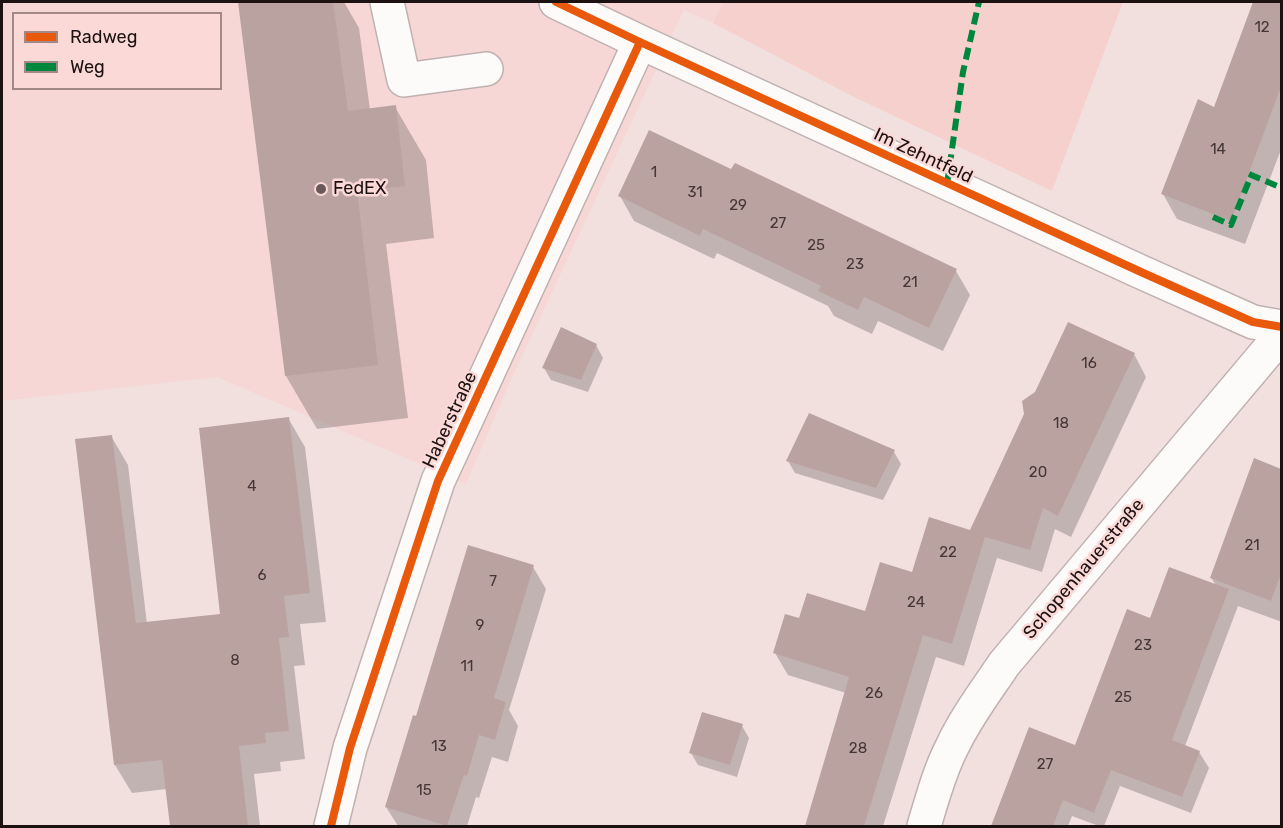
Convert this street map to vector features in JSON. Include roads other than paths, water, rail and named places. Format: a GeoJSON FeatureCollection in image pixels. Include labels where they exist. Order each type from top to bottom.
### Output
{"type":"FeatureCollection","features":[{"type":"Feature","properties":{"kind":"street"},"geometry":{"type":"LineString","coordinates":[[387,2],[404,80],[486,69]]}},
{"type":"Feature","properties":{"kind":"street","name":"Im Zehntfeld"},"geometry":{"type":"LineString","coordinates":[[556,2],[1232,313],[1253,322],[1281,327]]}},
{"type":"Feature","properties":{"kind":"street","name":"Haberstraße"},"geometry":{"type":"LineString","coordinates":[[331,826],[350,748],[438,481],[640,42]]}},
{"type":"Feature","properties":{"kind":"street","name":"Schopenhauerstraße"},"geometry":{"type":"LineString","coordinates":[[924,826],[935,788],[951,748],[970,712],[1004,664],[1281,334]]}},
{"type":"Feature","properties":{"kind":"place","name":"FedEX"},"geometry":{"type":"Point","coordinates":[321,189]}}]}
